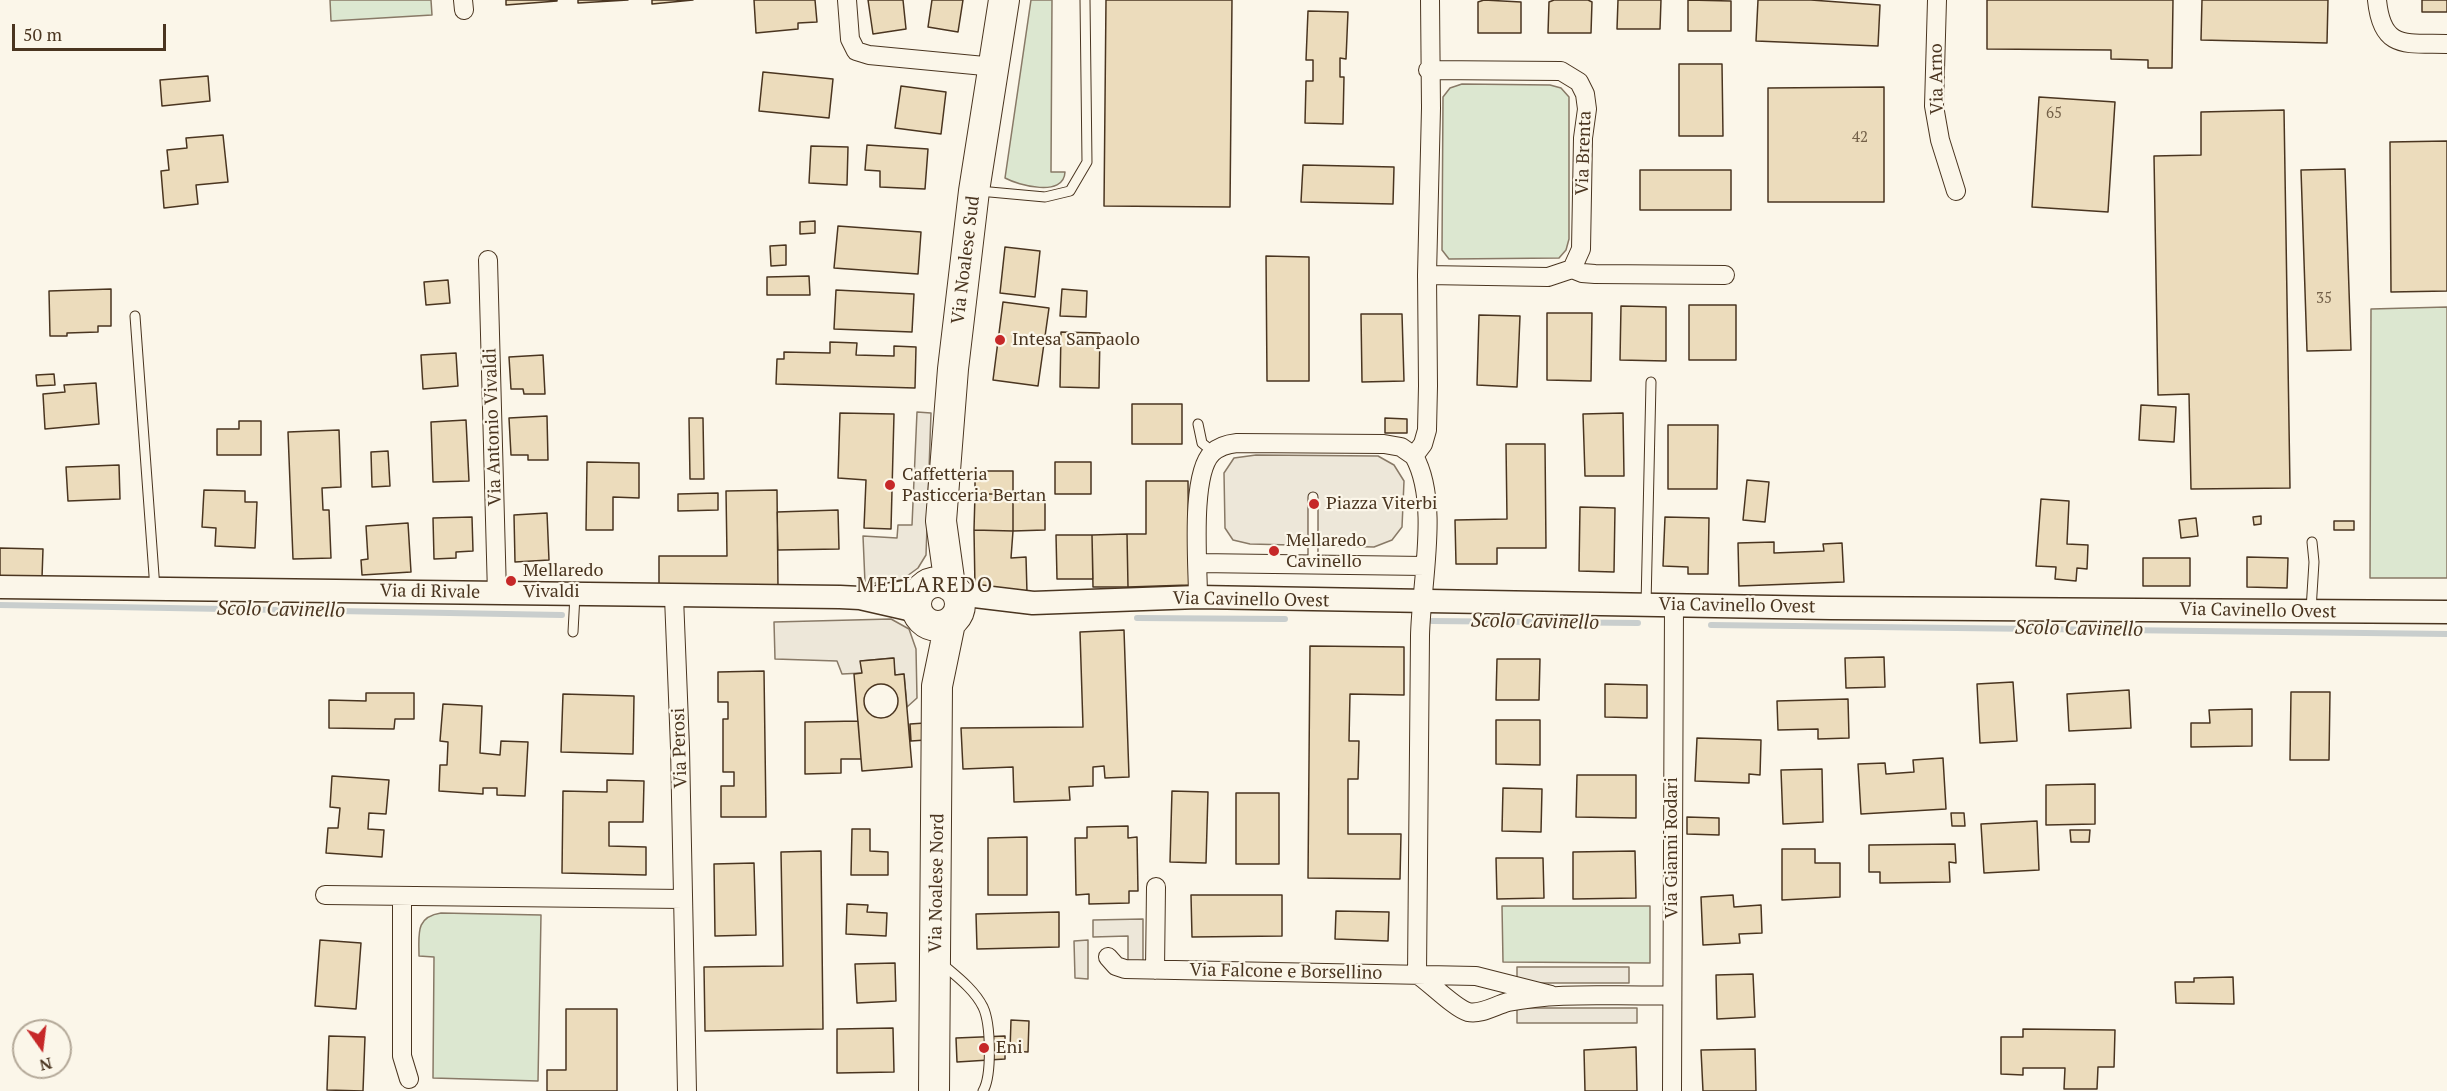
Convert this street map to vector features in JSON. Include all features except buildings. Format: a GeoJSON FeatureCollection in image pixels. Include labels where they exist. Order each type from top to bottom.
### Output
{"type":"FeatureCollection","features":[{"type":"Feature","properties":{"kind":"main road","name":"Via Noalese Sud"},"geometry":{"type":"LineString","coordinates":[[939,604],[941,521],[953,369],[974,191],[1005,0]]}},
{"type":"Feature","properties":{"kind":"main road","name":"Via Noalese Nord"},"geometry":{"type":"LineString","coordinates":[[934,1091],[939,604]]}},
{"type":"Feature","properties":{"kind":"street"},"geometry":{"type":"LineString","coordinates":[[847,0],[850,39],[856,51],[869,55],[995,67]]}},
{"type":"Feature","properties":{"kind":"street"},"geometry":{"type":"LineString","coordinates":[[1414,456],[1423,444],[1427,430],[1430,0]]}},
{"type":"Feature","properties":{"kind":"street","name":"Via Arno"},"geometry":{"type":"LineString","coordinates":[[1937,0],[1934,106],[1940,140],[1956,190]]}},
{"type":"Feature","properties":{"kind":"street"},"geometry":{"type":"LineString","coordinates":[[2377,0],[2379,22],[2386,34],[2400,42],[2447,44]]}},
{"type":"Feature","properties":{"kind":"street","name":"Via Brenta"},"geometry":{"type":"LineString","coordinates":[[1428,70],[1561,71],[1579,82],[1585,94],[1587,110],[1583,138],[1581,249],[1572,269]]}},
{"type":"Feature","properties":{"kind":"street","name":"Via Antonio Vivaldi"},"geometry":{"type":"LineString","coordinates":[[488,260],[497,594]]}},
{"type":"Feature","properties":{"kind":"street"},"geometry":{"type":"LineString","coordinates":[[1427,275],[1548,277],[1572,269],[1595,274],[1725,275]]}},
{"type":"Feature","properties":{"kind":"street"},"geometry":{"type":"LineString","coordinates":[[1198,597],[1198,480],[1213,452],[1225,445],[1237,443],[1384,444],[1401,447],[1414,456],[1424,473],[1427,497],[1422,601],[1417,974]]}},
{"type":"Feature","properties":{"kind":"street"},"geometry":{"type":"LineString","coordinates":[[1198,563],[1425,566]]}},
{"type":"Feature","properties":{"kind":"street","name":"Via di Rivale"},"geometry":{"type":"LineString","coordinates":[[0,587],[860,598],[939,604]]}},
{"type":"Feature","properties":{"kind":"street","name":"Via Perosi"},"geometry":{"type":"LineString","coordinates":[[674,597],[684,900],[687,1091]]}},
{"type":"Feature","properties":{"kind":"street","name":"Via Cavinello Ovest"},"geometry":{"type":"LineString","coordinates":[[939,604],[1198,597],[2311,613],[2447,612]]}},
{"type":"Feature","properties":{"kind":"street","name":"Via Gianni Rodari"},"geometry":{"type":"LineString","coordinates":[[1672,1091],[1674,605]]}},
{"type":"Feature","properties":{"kind":"street"},"geometry":{"type":"LineString","coordinates":[[1155,970],[1156,886]]}},
{"type":"Feature","properties":{"kind":"street"},"geometry":{"type":"LineString","coordinates":[[325,895],[684,900]]}},
{"type":"Feature","properties":{"kind":"street"},"geometry":{"type":"LineString","coordinates":[[402,896],[402,1056],[409,1080]]}},
{"type":"Feature","properties":{"kind":"street","name":"Via Falcone e Borsellino"},"geometry":{"type":"LineString","coordinates":[[1108,957],[1116,966],[1125,969],[1417,974],[1488,978],[1551,995]]}},
{"type":"Feature","properties":{"kind":"street","name":"Via Falcone e Borsellino"},"geometry":{"type":"LineString","coordinates":[[1417,974],[1437,987],[1459,1009],[1472,1013],[1506,1003],[1551,995],[1671,995]]}},
{"type":"Feature","properties":{"kind":"lane"},"geometry":{"type":"LineString","coordinates":[[974,191],[1045,197],[1070,191],[1087,162],[1085,0]]}},
{"type":"Feature","properties":{"kind":"lane"},"geometry":{"type":"LineString","coordinates":[[135,316],[155,589]]}},
{"type":"Feature","properties":{"kind":"lane"},"geometry":{"type":"LineString","coordinates":[[1646,604],[1651,382]]}},
{"type":"Feature","properties":{"kind":"lane"},"geometry":{"type":"LineString","coordinates":[[1198,424],[1202,442],[1213,452]]}},
{"type":"Feature","properties":{"kind":"lane"},"geometry":{"type":"LineString","coordinates":[[1312,497],[1313,564]]}},
{"type":"Feature","properties":{"kind":"lane"},"geometry":{"type":"LineString","coordinates":[[2311,613],[2314,562],[2312,542]]}},
{"type":"Feature","properties":{"kind":"lane"},"geometry":{"type":"LineString","coordinates":[[573,632],[575,595]]}},
{"type":"Feature","properties":{"kind":"lane"},"geometry":{"type":"LineString","coordinates":[[936,959],[964,982],[984,1008],[989,1048],[988,1082],[982,1091]]}},
{"type":"Feature","properties":{"kind":"green space"},"geometry":{"type":"Polygon","coordinates":[[[330,0],[431,0],[432,15],[331,21],[330,0]]]}},
{"type":"Feature","properties":{"kind":"green space"},"geometry":{"type":"Polygon","coordinates":[[[1031,0],[1052,0],[1051,172],[1065,172],[1063,180],[1049,187],[1029,186],[1005,178],[1031,0]]]}},
{"type":"Feature","properties":{"kind":"green space"},"geometry":{"type":"Polygon","coordinates":[[[1462,84],[1550,85],[1561,88],[1569,97],[1569,239],[1566,250],[1559,258],[1449,259],[1442,250],[1443,97],[1450,88],[1462,84]]]}},
{"type":"Feature","properties":{"kind":"green space"},"geometry":{"type":"Polygon","coordinates":[[[2447,307],[2447,578],[2370,578],[2371,309],[2447,307]]]}},
{"type":"Feature","properties":{"kind":"green space"},"geometry":{"type":"Polygon","coordinates":[[[1502,906],[1650,906],[1650,963],[1503,962],[1502,906]]]}},
{"type":"Feature","properties":{"kind":"green space"},"geometry":{"type":"Polygon","coordinates":[[[441,913],[541,915],[538,1081],[433,1078],[434,957],[419,956],[419,934],[427,918],[441,913]]]}},
{"type":"Feature","properties":{"kind":"shaded area"},"geometry":{"type":"Polygon","coordinates":[[[917,412],[931,413],[926,555],[918,568],[903,579],[890,583],[865,583],[863,536],[897,538],[898,525],[912,525],[917,412]]]}},
{"type":"Feature","properties":{"kind":"shaded area","name":"Piazza Viterbi"},"geometry":{"type":"Polygon","coordinates":[[[1256,455],[1378,456],[1394,465],[1404,481],[1402,527],[1392,540],[1374,547],[1250,544],[1233,540],[1225,528],[1224,473],[1234,458],[1256,455]]]}},
{"type":"Feature","properties":{"kind":"shaded area"},"geometry":{"type":"Polygon","coordinates":[[[891,619],[909,629],[916,649],[917,698],[907,707],[904,674],[895,675],[893,658],[861,661],[862,673],[842,674],[837,661],[775,659],[774,622],[891,619]]]}},
{"type":"Feature","properties":{"kind":"shaded area"},"geometry":{"type":"Polygon","coordinates":[[[1143,919],[1143,961],[1128,961],[1128,936],[1093,937],[1093,920],[1143,919]]]}},
{"type":"Feature","properties":{"kind":"shaded area"},"geometry":{"type":"Polygon","coordinates":[[[1088,940],[1088,979],[1075,978],[1074,941],[1088,940]]]}},
{"type":"Feature","properties":{"kind":"shaded area"},"geometry":{"type":"Polygon","coordinates":[[[1517,967],[1629,967],[1629,983],[1517,983],[1517,967]]]}},
{"type":"Feature","properties":{"kind":"shaded area"},"geometry":{"type":"Polygon","coordinates":[[[1517,1008],[1637,1008],[1637,1023],[1517,1023],[1517,1008]]]}},
{"type":"Feature","properties":{"kind":"waterway","name":"Scolo Cavinello"},"geometry":{"type":"LineString","coordinates":[[0,605],[562,615]]}},
{"type":"Feature","properties":{"kind":"waterway","name":"Scolo Cavinello"},"geometry":{"type":"LineString","coordinates":[[1137,618],[1285,619]]}},
{"type":"Feature","properties":{"kind":"waterway","name":"Scolo Cavinello"},"geometry":{"type":"LineString","coordinates":[[1432,621],[1638,623]]}},
{"type":"Feature","properties":{"kind":"waterway","name":"Scolo Cavinello"},"geometry":{"type":"LineString","coordinates":[[1711,625],[2447,634]]}},
{"type":"Feature","properties":{"kind":"place","name":"Intesa Sanpaolo"},"geometry":{"type":"Point","coordinates":[1000,340]}},
{"type":"Feature","properties":{"kind":"place","name":"Caffetteria Pasticceria Bertan"},"geometry":{"type":"Point","coordinates":[890,485]}},
{"type":"Feature","properties":{"kind":"place","name":"Piazza Viterbi"},"geometry":{"type":"Point","coordinates":[1314,504]}},
{"type":"Feature","properties":{"kind":"place","name":"Mellaredo Cavinello"},"geometry":{"type":"Point","coordinates":[1274,551]}},
{"type":"Feature","properties":{"kind":"place","name":"Mellaredo Vivaldi"},"geometry":{"type":"Point","coordinates":[511,581]}},
{"type":"Feature","properties":{"kind":"place","name":"Eni"},"geometry":{"type":"Point","coordinates":[984,1048]}},
{"type":"Feature","properties":{"kind":"district","name":"MELLAREDO"},"geometry":{"type":"Point","coordinates":[925,586]}}]}
